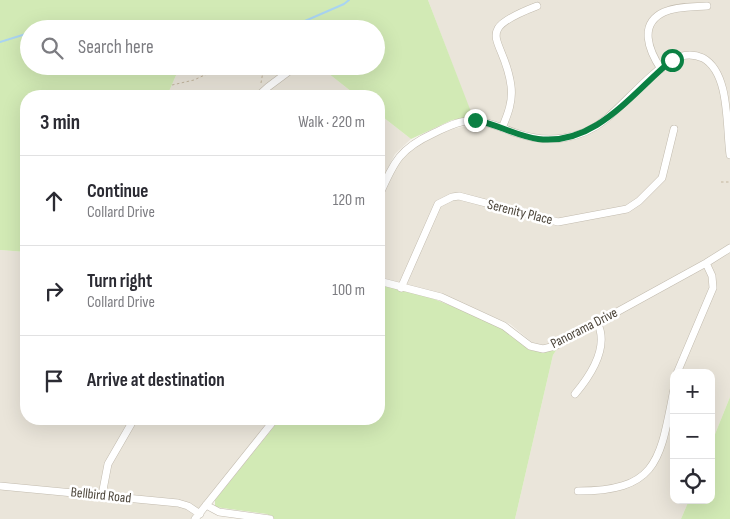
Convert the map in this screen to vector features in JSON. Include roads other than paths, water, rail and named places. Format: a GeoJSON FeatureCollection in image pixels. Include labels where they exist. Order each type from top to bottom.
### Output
{"type":"FeatureCollection","features":[{"type":"Feature","properties":{"kind":"street"},"geometry":{"type":"LineString","coordinates":[[502,128],[511,102],[512,87],[499,49],[497,32],[500,26],[510,17],[537,6]]}},
{"type":"Feature","properties":{"kind":"street"},"geometry":{"type":"LineString","coordinates":[[661,69],[648,48],[648,32],[652,24],[664,12],[707,6]]}},
{"type":"Feature","properties":{"kind":"street"},"geometry":{"type":"LineString","coordinates":[[385,183],[397,157],[418,140],[467,120],[484,122],[528,137],[550,140],[586,132],[606,119],[661,69],[679,57],[696,56],[709,62],[722,74],[726,87],[730,155]]}},
{"type":"Feature","properties":{"kind":"street"},"geometry":{"type":"LineString","coordinates":[[265,90],[284,75]]}},
{"type":"Feature","properties":{"kind":"street","name":"Serenity Place"},"geometry":{"type":"LineString","coordinates":[[400,288],[434,210],[445,199],[459,196],[558,222],[626,209],[638,202],[662,178],[674,129]]}},
{"type":"Feature","properties":{"kind":"street","name":"Panorama Drive"},"geometry":{"type":"LineString","coordinates":[[385,282],[400,288],[433,294],[495,321],[512,330],[530,346],[536,348],[555,346],[730,248]]}},
{"type":"Feature","properties":{"kind":"street"},"geometry":{"type":"LineString","coordinates":[[679,369],[713,288],[712,276],[706,263]]}},
{"type":"Feature","properties":{"kind":"street"},"geometry":{"type":"LineString","coordinates":[[575,394],[592,370],[602,343],[601,330],[597,322]]}},
{"type":"Feature","properties":{"kind":"street"},"geometry":{"type":"LineString","coordinates":[[578,491],[617,489],[629,485],[645,474],[662,441],[670,406]]}},
{"type":"Feature","properties":{"kind":"street"},"geometry":{"type":"LineString","coordinates":[[102,495],[108,464],[131,425]]}},
{"type":"Feature","properties":{"kind":"street"},"geometry":{"type":"LineString","coordinates":[[198,516],[270,425]]}},
{"type":"Feature","properties":{"kind":"street","name":"Bellbird Road"},"geometry":{"type":"LineString","coordinates":[[0,486],[178,503],[188,506],[198,516]]}},
{"type":"Feature","properties":{"kind":"street"},"geometry":{"type":"LineString","coordinates":[[206,505],[219,512],[270,519]]}},
{"type":"Feature","properties":{"kind":"waterway"},"geometry":{"type":"LineString","coordinates":[[307,20],[349,0]]}},
{"type":"Feature","properties":{"kind":"waterway"},"geometry":{"type":"LineString","coordinates":[[0,42],[20,36]]}}]}
